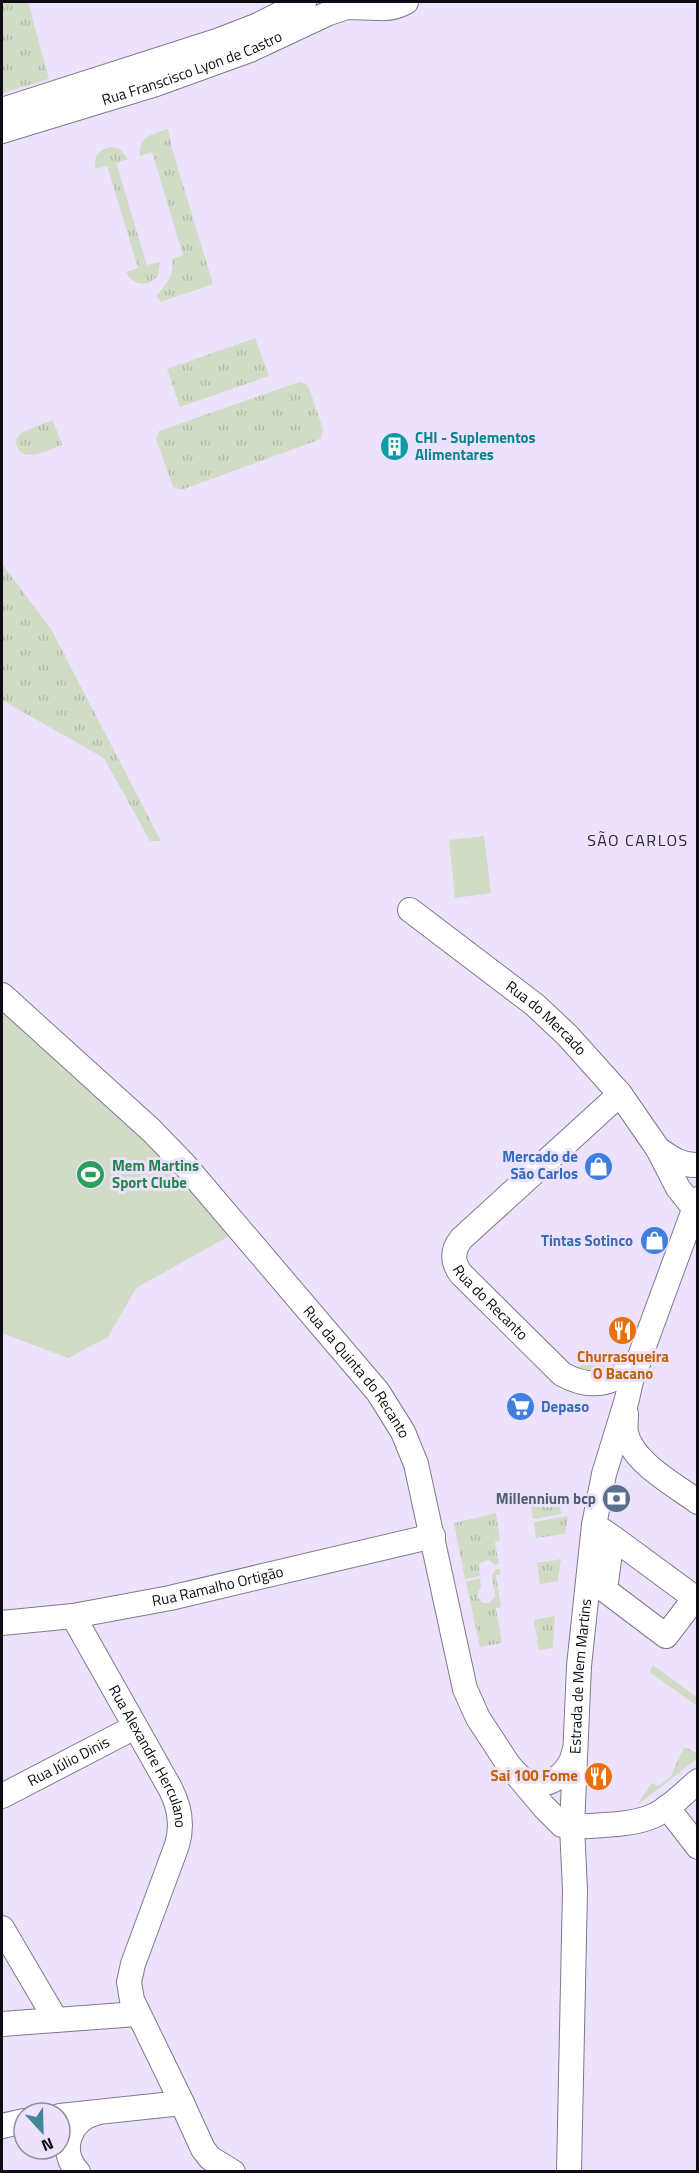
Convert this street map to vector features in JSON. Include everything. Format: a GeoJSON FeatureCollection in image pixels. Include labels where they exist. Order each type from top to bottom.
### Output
{"type":"FeatureCollection","features":[{"type":"Feature","properties":{"kind":"street","name":"Rua Franscisco Lyon de Castro"},"geometry":{"type":"LineString","coordinates":[[2,110],[217,41],[256,26],[304,2]]}},
{"type":"Feature","properties":{"kind":"street","name":"Rua Franscisco Lyon de Castro"},"geometry":{"type":"LineString","coordinates":[[2,131],[156,84],[250,50],[346,7],[398,6],[406,2]]}},
{"type":"Feature","properties":{"kind":"street","name":"Rua do Mercado"},"geometry":{"type":"LineString","coordinates":[[410,910],[535,1005],[567,1035],[620,1094],[658,1149],[678,1188],[696,1203]]}},
{"type":"Feature","properties":{"kind":"street","name":"Rua da Quinta do Recanto"},"geometry":{"type":"LineString","coordinates":[[2,995],[151,1130],[183,1163],[378,1392],[403,1432],[421,1480],[465,1689],[478,1718],[508,1764],[562,1825],[572,1827]]}},
{"type":"Feature","properties":{"kind":"street","name":"Rua do Recanto"},"geometry":{"type":"LineString","coordinates":[[620,1094],[461,1239],[454,1250],[453,1257],[461,1274],[562,1374],[579,1382],[597,1383],[620,1377],[639,1361]]}},
{"type":"Feature","properties":{"kind":"street","name":"Rua do Mercado"},"geometry":{"type":"LineString","coordinates":[[658,1149],[676,1161],[698,1165]]}},
{"type":"Feature","properties":{"kind":"street","name":"Estrada de Mem Martins"},"geometry":{"type":"LineString","coordinates":[[569,2172],[574,1750],[579,1666],[603,1531],[604,1474],[631,1381],[696,1203]]}},
{"type":"Feature","properties":{"kind":"street"},"geometry":{"type":"LineString","coordinates":[[627,1399],[626,1432],[640,1459]]}},
{"type":"Feature","properties":{"kind":"street"},"geometry":{"type":"LineString","coordinates":[[604,1474],[623,1458],[632,1456],[640,1459],[698,1502]]}},
{"type":"Feature","properties":{"kind":"street","name":"Rua Ramalho Ortigão"},"geometry":{"type":"LineString","coordinates":[[2,1623],[73,1616],[170,1598],[433,1536]]}},
{"type":"Feature","properties":{"kind":"street","name":"Rua Alexandre Herculano"},"geometry":{"type":"LineString","coordinates":[[73,1616],[178,1804],[180,1822],[177,1845],[130,1972],[130,1991],[137,2014],[206,2154],[233,2172]]}},
{"type":"Feature","properties":{"kind":"street","name":"Rua Júlio Dinis"},"geometry":{"type":"LineString","coordinates":[[2,1796],[135,1727]]}},
{"type":"Feature","properties":{"kind":"street"},"geometry":{"type":"LineString","coordinates":[[508,1764],[521,1779],[538,1784],[548,1783],[563,1774],[573,1759],[574,1750]]}},
{"type":"Feature","properties":{"kind":"street"},"geometry":{"type":"LineString","coordinates":[[572,1827],[638,1821],[653,1816],[698,1781]]}},
{"type":"Feature","properties":{"kind":"street"},"geometry":{"type":"LineString","coordinates":[[667,1807],[698,1847]]}},
{"type":"Feature","properties":{"kind":"street"},"geometry":{"type":"LineString","coordinates":[[2,1928],[56,2020]]}},
{"type":"Feature","properties":{"kind":"street"},"geometry":{"type":"LineString","coordinates":[[2,2024],[137,2014]]}},
{"type":"Feature","properties":{"kind":"street"},"geometry":{"type":"LineString","coordinates":[[72,2115],[182,2103]]}},
{"type":"Feature","properties":{"kind":"street"},"geometry":{"type":"LineString","coordinates":[[78,2172],[68,2151],[71,2133],[82,2119],[99,2112]]}},
{"type":"Feature","properties":{"kind":"street"},"geometry":{"type":"LineString","coordinates":[[65,2161],[78,2172]]}},
{"type":"Feature","properties":{"kind":"green space"},"geometry":{"type":"Polygon","coordinates":[[[2,2],[28,2],[49,79],[2,93],[2,2]]]}},
{"type":"Feature","properties":{"kind":"green space"},"geometry":{"type":"Polygon","coordinates":[[[168,129],[213,284],[161,302],[156,296],[171,275],[172,259],[183,255],[152,152],[140,156],[140,149],[141,144],[148,137],[168,129]]]}},
{"type":"Feature","properties":{"kind":"green space"},"geometry":{"type":"Polygon","coordinates":[[[111,147],[120,149],[128,159],[116,163],[147,265],[160,262],[158,275],[150,282],[137,283],[126,272],[138,268],[107,166],[95,169],[98,154],[111,147]]]}},
{"type":"Feature","properties":{"kind":"green space"},"geometry":{"type":"Polygon","coordinates":[[[255,338],[269,376],[180,407],[167,369],[255,338]]]}},
{"type":"Feature","properties":{"kind":"green space"},"geometry":{"type":"Polygon","coordinates":[[[299,382],[306,384],[309,388],[323,429],[321,439],[181,490],[173,487],[156,439],[159,431],[299,382]]]}},
{"type":"Feature","properties":{"kind":"green space"},"geometry":{"type":"Polygon","coordinates":[[[53,420],[62,445],[34,455],[22,453],[16,440],[22,432],[53,420]]]}},
{"type":"Feature","properties":{"kind":"green space"},"geometry":{"type":"Polygon","coordinates":[[[2,564],[51,629],[161,841],[150,841],[104,758],[2,700],[2,564]]]}},
{"type":"Feature","properties":{"kind":"green space"},"geometry":{"type":"Polygon","coordinates":[[[484,836],[491,893],[455,898],[449,840],[484,836]]]}},
{"type":"Feature","properties":{"kind":"green space","name":"Mem Martins Sport Clube"},"geometry":{"type":"Polygon","coordinates":[[[2,1007],[147,1141],[231,1235],[136,1288],[108,1337],[68,1358],[2,1333],[2,1007]]]}},
{"type":"Feature","properties":{"kind":"green space"},"geometry":{"type":"Polygon","coordinates":[[[612,1356],[621,1362],[600,1373],[576,1369],[589,1358],[612,1356]]]}},
{"type":"Feature","properties":{"kind":"green space"},"geometry":{"type":"Polygon","coordinates":[[[560,1506],[561,1514],[533,1519],[531,1507],[560,1506]]]}},
{"type":"Feature","properties":{"kind":"green space"},"geometry":{"type":"Polygon","coordinates":[[[496,1513],[500,1541],[495,1542],[499,1564],[495,1565],[488,1560],[482,1562],[479,1565],[480,1576],[465,1579],[454,1523],[496,1513]]]}},
{"type":"Feature","properties":{"kind":"green space"},"geometry":{"type":"Polygon","coordinates":[[[568,1516],[565,1534],[536,1538],[534,1522],[568,1516]]]}},
{"type":"Feature","properties":{"kind":"green space"},"geometry":{"type":"Polygon","coordinates":[[[561,1559],[558,1581],[540,1584],[537,1563],[561,1559]]]}},
{"type":"Feature","properties":{"kind":"green space"},"geometry":{"type":"Polygon","coordinates":[[[496,1569],[500,1569],[500,1574],[496,1575],[501,1607],[496,1608],[502,1643],[480,1647],[466,1582],[480,1578],[481,1588],[478,1598],[483,1603],[490,1603],[495,1596],[492,1575],[496,1569]]]}},
{"type":"Feature","properties":{"kind":"green space"},"geometry":{"type":"Polygon","coordinates":[[[555,1616],[553,1648],[539,1650],[534,1620],[555,1616]]]}},
{"type":"Feature","properties":{"kind":"green space"},"geometry":{"type":"Polygon","coordinates":[[[653,1665],[695,1696],[697,1693],[697,1706],[652,1674],[650,1670],[653,1665]]]}},
{"type":"Feature","properties":{"kind":"green space"},"geometry":{"type":"Polygon","coordinates":[[[684,1747],[697,1753],[697,1759],[636,1806],[652,1783],[658,1786],[671,1776],[684,1747]]]}},
{"type":"Feature","properties":{"kind":"place","name":"CHI - Suplementos Alimentares"},"geometry":{"type":"Point","coordinates":[394,447]}},
{"type":"Feature","properties":{"kind":"place","name":"Mercado de São Carlos"},"geometry":{"type":"Point","coordinates":[599,1166]}},
{"type":"Feature","properties":{"kind":"place","name":"Mem Martins Sport Clube"},"geometry":{"type":"Point","coordinates":[91,1175]}},
{"type":"Feature","properties":{"kind":"place","name":"Tintas Sotinco"},"geometry":{"type":"Point","coordinates":[654,1241]}},
{"type":"Feature","properties":{"kind":"place","name":"Churrasqueira O Bacano"},"geometry":{"type":"Point","coordinates":[623,1330]}},
{"type":"Feature","properties":{"kind":"place","name":"Depaso"},"geometry":{"type":"Point","coordinates":[520,1407]}},
{"type":"Feature","properties":{"kind":"place","name":"Millennium bcp"},"geometry":{"type":"Point","coordinates":[617,1499]}},
{"type":"Feature","properties":{"kind":"place","name":"Sai 100 Fome"},"geometry":{"type":"Point","coordinates":[599,1776]}},
{"type":"Feature","properties":{"kind":"district","name":"SÃO CARLOS"},"geometry":{"type":"Point","coordinates":[638,840]}}]}
